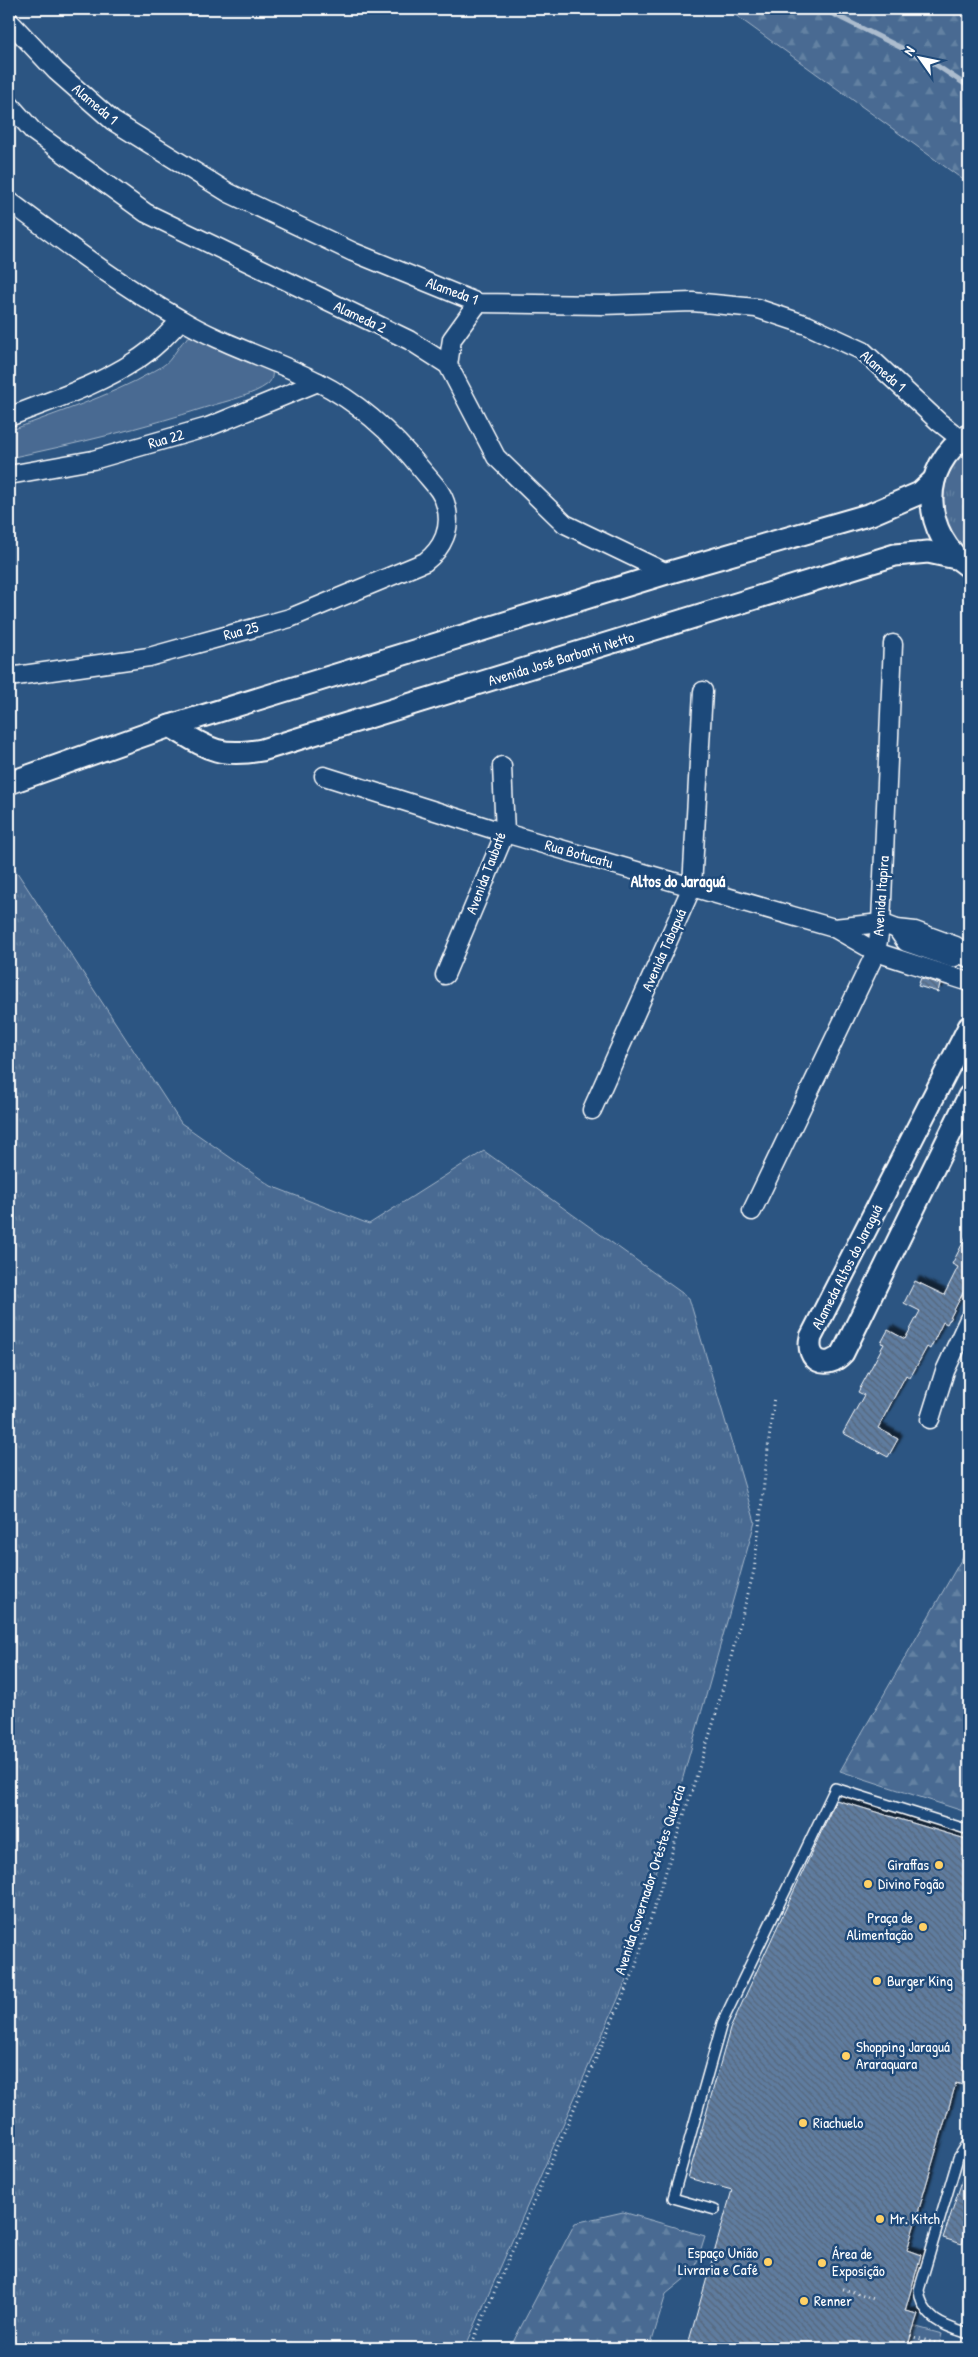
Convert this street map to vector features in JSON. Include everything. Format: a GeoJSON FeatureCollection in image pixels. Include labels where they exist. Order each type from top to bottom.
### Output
{"type":"FeatureCollection","features":[{"type":"Feature","properties":{"kind":"street","name":"Alameda 1"},"geometry":{"type":"LineString","coordinates":[[9,21],[56,71],[113,121],[229,193],[353,252],[478,303],[602,305],[693,302],[756,308],[807,325],[863,351],[939,422],[965,437]]}},
{"type":"Feature","properties":{"kind":"street","name":"Alameda 2"},"geometry":{"type":"LineString","coordinates":[[9,104],[33,131],[146,213],[409,340],[448,365],[496,457],[565,524],[667,573]]}},
{"type":"Feature","properties":{"kind":"street"},"geometry":{"type":"LineString","coordinates":[[9,201],[86,257],[181,320],[318,382]]}},
{"type":"Feature","properties":{"kind":"street"},"geometry":{"type":"LineString","coordinates":[[448,365],[452,339],[478,303]]}},
{"type":"Feature","properties":{"kind":"street"},"geometry":{"type":"LineString","coordinates":[[9,417],[110,376],[136,361],[160,342],[181,320]]}},
{"type":"Feature","properties":{"kind":"street","name":"Rua 22"},"geometry":{"type":"LineString","coordinates":[[9,475],[93,460],[208,427],[318,382]]}},
{"type":"Feature","properties":{"kind":"street","name":"Rua 25"},"geometry":{"type":"LineString","coordinates":[[9,677],[149,657],[290,618],[425,562],[442,544],[447,529],[447,512],[443,497],[400,443],[362,409],[318,382]]}},
{"type":"Feature","properties":{"kind":"street"},"geometry":{"type":"LineString","coordinates":[[962,562],[942,541],[934,522],[931,501],[934,480],[944,458],[965,437]]}},
{"type":"Feature","properties":{"kind":"street"},"geometry":{"type":"LineString","coordinates":[[9,783],[170,726],[667,573],[871,514],[920,493],[934,480]]}},
{"type":"Feature","properties":{"kind":"street","name":"Avenida José Barbanti Netto"},"geometry":{"type":"LineString","coordinates":[[170,726],[214,751],[230,754],[262,750],[895,555],[928,552],[962,562]]}},
{"type":"Feature","properties":{"kind":"street","name":"Avenida Itapira"},"geometry":{"type":"LineString","coordinates":[[752,1211],[889,926],[893,644]]}},
{"type":"Feature","properties":{"kind":"street","name":"Avenida Tabapuá"},"geometry":{"type":"LineString","coordinates":[[592,1110],[692,887],[703,691]]}},
{"type":"Feature","properties":{"kind":"street","name":"Avenida Taubaté"},"geometry":{"type":"LineString","coordinates":[[445,974],[505,833],[502,766]]}},
{"type":"Feature","properties":{"kind":"street","name":"Rua Botucatu"},"geometry":{"type":"LineString","coordinates":[[324,776],[505,833],[834,928],[876,952],[969,982]]}},
{"type":"Feature","properties":{"kind":"street","name":"Rua Botucatu"},"geometry":{"type":"LineString","coordinates":[[834,928],[889,926],[915,931],[956,946],[965,956]]}},
{"type":"Feature","properties":{"kind":"street","name":"Alameda Altos do Jaraguá"},"geometry":{"type":"LineString","coordinates":[[969,1026],[812,1337],[810,1349],[816,1358],[823,1362],[832,1362],[842,1353],[969,1096]]}},
{"type":"Feature","properties":{"kind":"street"},"geometry":{"type":"LineString","coordinates":[[930,1420],[945,1371],[969,1319]]}},
{"type":"Feature","properties":{"kind":"lane"},"geometry":{"type":"LineString","coordinates":[[715,2210],[673,2198],[720,2032],[777,1906],[835,1788],[969,1830]]}},
{"type":"Feature","properties":{"kind":"lane"},"geometry":{"type":"LineString","coordinates":[[969,2141],[958,2158],[919,2290],[924,2308],[932,2319],[942,2326],[969,2334]]}},
{"type":"Feature","properties":{"kind":"path","name":"Avenida Governador Oréstes Quércia"},"geometry":{"type":"LineString","coordinates":[[470,2348],[634,1971],[714,1721],[754,1571],[774,1396]]}},
{"type":"Feature","properties":{"kind":"path"},"geometry":{"type":"LineString","coordinates":[[843,2289],[874,2298]]}},
{"type":"Feature","properties":{"kind":"path"},"geometry":{"type":"LineString","coordinates":[[910,2336],[939,2344]]}},
{"type":"Feature","properties":{"kind":"path"},"geometry":{"type":"LineString","coordinates":[[921,2348],[924,2339]]}},
{"type":"Feature","properties":{"kind":"green space"},"geometry":{"type":"Polygon","coordinates":[[[727,9],[969,9],[969,184],[727,9]]]}},
{"type":"Feature","properties":{"kind":"green space"},"geometry":{"type":"Polygon","coordinates":[[[198,334],[272,370],[272,376],[268,384],[247,395],[183,415],[109,435],[9,458],[9,431],[82,404],[135,381],[165,364],[185,340],[198,334]]]}},
{"type":"Feature","properties":{"kind":"green space"},"geometry":{"type":"Polygon","coordinates":[[[969,448],[969,551],[958,542],[950,530],[945,515],[944,500],[946,484],[951,470],[958,457],[969,448]]]}},
{"type":"Feature","properties":{"kind":"green space"},"geometry":{"type":"Polygon","coordinates":[[[9,860],[181,1123],[271,1186],[369,1224],[484,1151],[689,1298],[755,1522],[625,1983],[465,2348],[9,2348],[9,860]]]}},
{"type":"Feature","properties":{"kind":"green space"},"geometry":{"type":"Polygon","coordinates":[[[969,1546],[969,1813],[840,1771],[969,1546]]]}},
{"type":"Feature","properties":{"kind":"green space"},"geometry":{"type":"Polygon","coordinates":[[[623,2212],[705,2236],[694,2271],[666,2294],[650,2348],[510,2348],[575,2223],[623,2212]]]}},
{"type":"Feature","properties":{"kind":"green space"},"geometry":{"type":"Polygon","coordinates":[[[913,2326],[942,2334],[938,2348],[907,2348],[913,2326]]]}},
{"type":"Feature","properties":{"kind":"building"},"geometry":{"type":"Polygon","coordinates":[[[921,978],[940,984],[938,992],[918,986],[921,978]]]}},
{"type":"Feature","properties":{"kind":"building"},"geometry":{"type":"Polygon","coordinates":[[[969,1231],[969,1281],[947,1324],[943,1322],[930,1349],[927,1347],[910,1378],[906,1375],[878,1428],[898,1439],[888,1457],[843,1433],[864,1395],[858,1392],[884,1344],[881,1343],[888,1330],[905,1339],[920,1311],[904,1303],[915,1281],[944,1295],[958,1267],[952,1264],[969,1231]]]}},
{"type":"Feature","properties":{"kind":"building","name":"Shopping Jaraguá Araraquara"},"geometry":{"type":"Polygon","coordinates":[[[836,1800],[969,1840],[969,2087],[956,2083],[907,2250],[921,2255],[905,2311],[918,2314],[907,2348],[687,2348],[732,2190],[688,2178],[730,2029],[836,1800]]]}},
{"type":"Feature","properties":{"kind":"building"},"geometry":{"type":"Polygon","coordinates":[[[967,2166],[969,2167],[969,2220],[962,2244],[943,2238],[967,2166]]]}},
{"type":"Feature","properties":{"kind":"waterway"},"geometry":{"type":"LineString","coordinates":[[823,9],[936,65],[969,87]]}},
{"type":"Feature","properties":{"kind":"place","name":"Giraffas"},"geometry":{"type":"Point","coordinates":[939,1865]}},
{"type":"Feature","properties":{"kind":"place","name":"Divino Fogão"},"geometry":{"type":"Point","coordinates":[868,1884]}},
{"type":"Feature","properties":{"kind":"place","name":"Praça de Alimentação"},"geometry":{"type":"Point","coordinates":[923,1927]}},
{"type":"Feature","properties":{"kind":"place","name":"Burger King"},"geometry":{"type":"Point","coordinates":[877,1981]}},
{"type":"Feature","properties":{"kind":"place","name":"Shopping Jaraguá Araraquara"},"geometry":{"type":"Point","coordinates":[846,2056]}},
{"type":"Feature","properties":{"kind":"place","name":"Riachuelo"},"geometry":{"type":"Point","coordinates":[803,2123]}},
{"type":"Feature","properties":{"kind":"place","name":"Mr. Kitch"},"geometry":{"type":"Point","coordinates":[880,2219]}},
{"type":"Feature","properties":{"kind":"place","name":"Espaço União Livraria e Café"},"geometry":{"type":"Point","coordinates":[768,2262]}},
{"type":"Feature","properties":{"kind":"place","name":"Área de Exposição"},"geometry":{"type":"Point","coordinates":[822,2263]}},
{"type":"Feature","properties":{"kind":"place","name":"Renner"},"geometry":{"type":"Point","coordinates":[804,2301]}},
{"type":"Feature","properties":{"kind":"district","name":"Altos do Jaraguá"},"geometry":{"type":"Point","coordinates":[678,881]}}]}
